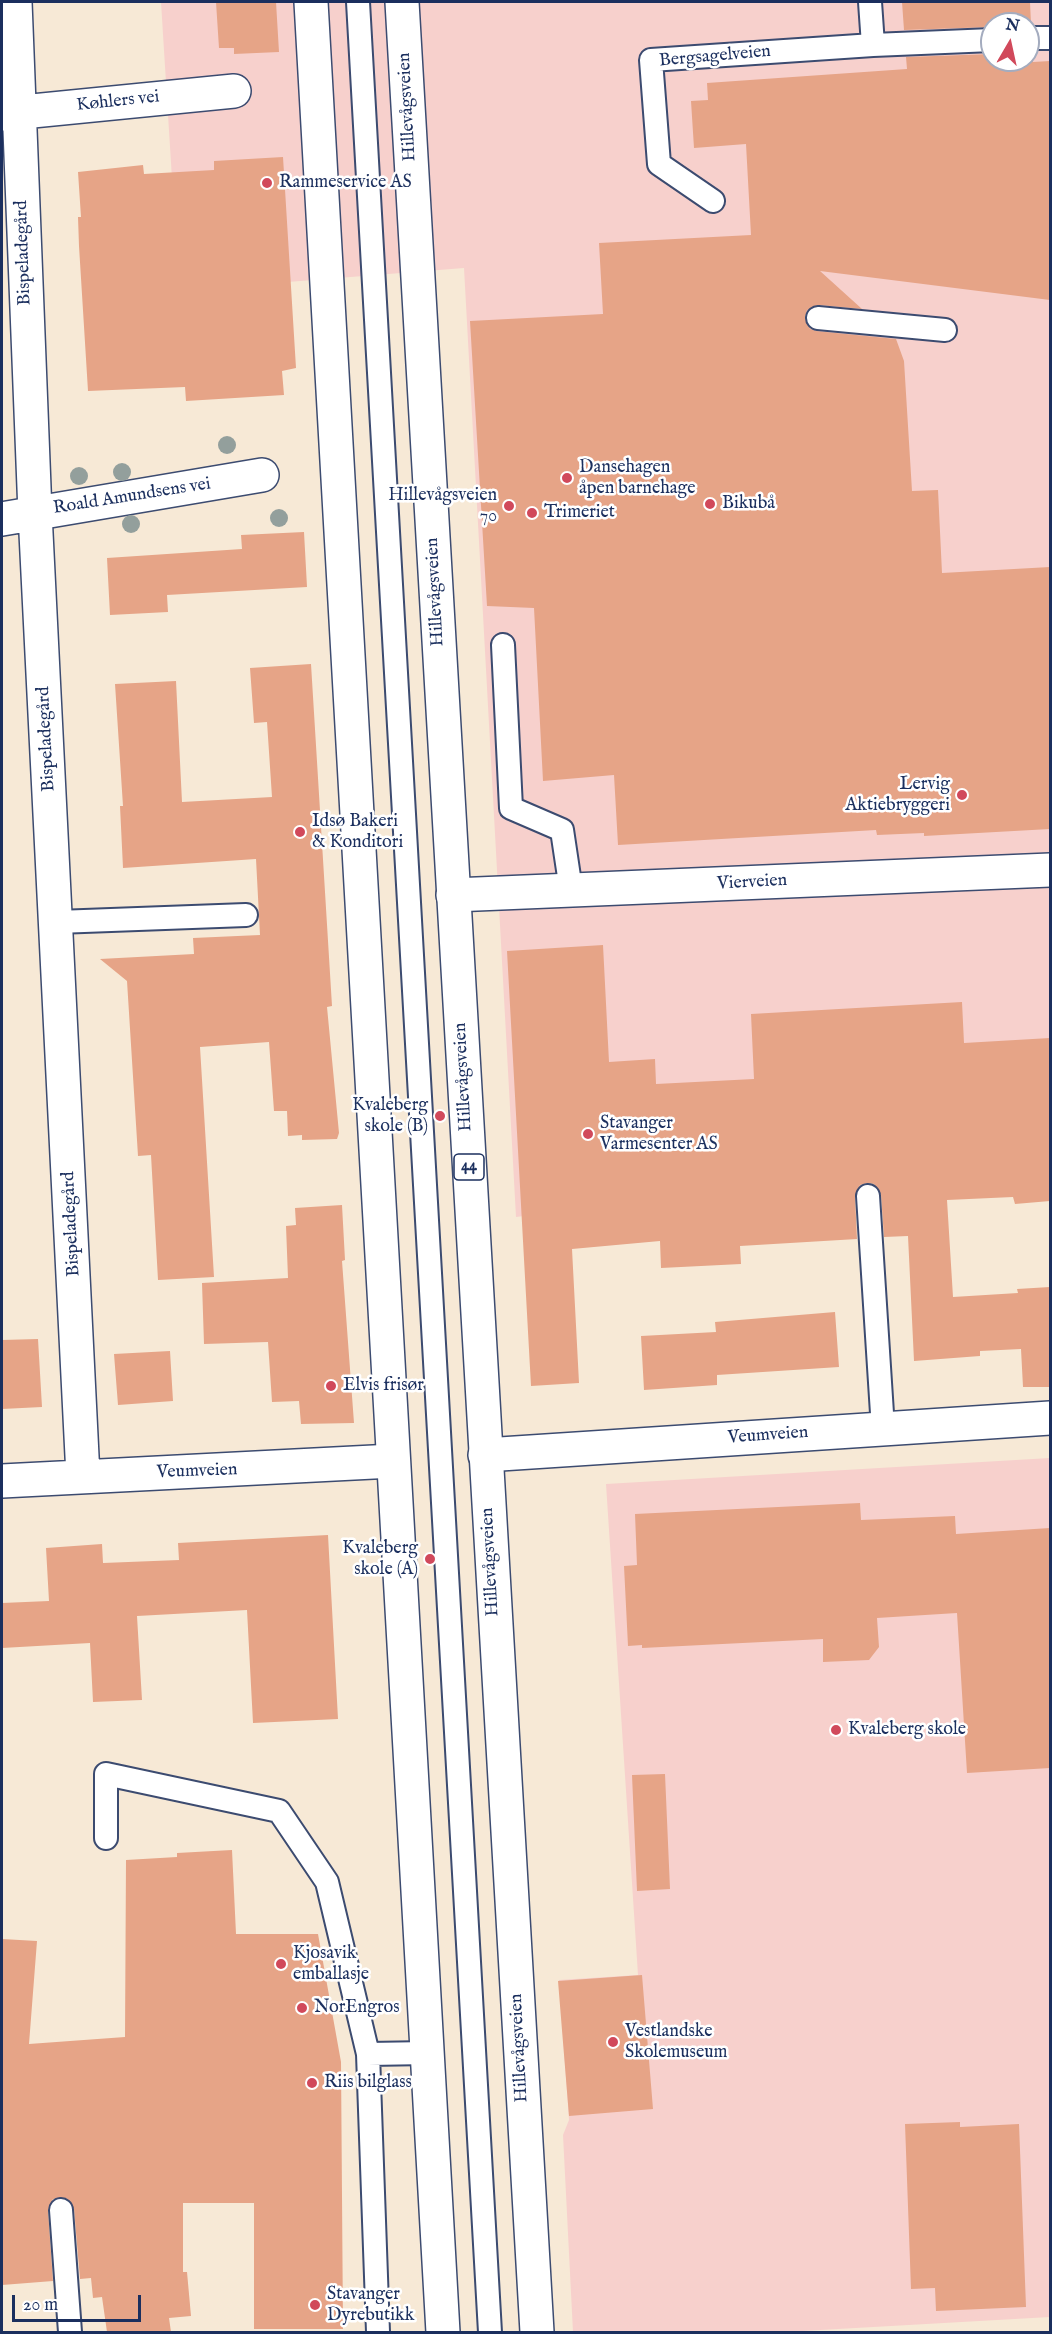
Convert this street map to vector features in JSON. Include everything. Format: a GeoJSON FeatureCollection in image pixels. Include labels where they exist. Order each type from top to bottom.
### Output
{"type":"FeatureCollection","features":[{"type":"Feature","properties":{"kind":"main road","name":"Bispeladegård"},"geometry":{"type":"LineString","coordinates":[[15,2],[10,113],[57,922],[83,1476]]}},
{"type":"Feature","properties":{"kind":"main road"},"geometry":{"type":"LineString","coordinates":[[311,2],[393,1461],[429,2053],[442,2332]]}},
{"type":"Feature","properties":{"kind":"main road","name":"Hillevågsveien"},"geometry":{"type":"LineString","coordinates":[[402,2],[537,2332]]}},
{"type":"Feature","properties":{"kind":"main road","name":"Køhlers vei"},"geometry":{"type":"LineString","coordinates":[[10,113],[234,91]]}},
{"type":"Feature","properties":{"kind":"main road","name":"Roald Amundsens vei"},"geometry":{"type":"LineString","coordinates":[[2,519],[262,475]]}},
{"type":"Feature","properties":{"kind":"main road","name":"Vierveien"},"geometry":{"type":"LineString","coordinates":[[453,895],[1050,870]]}},
{"type":"Feature","properties":{"kind":"main road","name":"Veumveien"},"geometry":{"type":"LineString","coordinates":[[485,1455],[1050,1418]]}},
{"type":"Feature","properties":{"kind":"main road","name":"Veumveien"},"geometry":{"type":"LineString","coordinates":[[2,1481],[393,1461]]}},
{"type":"Feature","properties":{"kind":"lane"},"geometry":{"type":"LineString","coordinates":[[358,2],[490,2332]]}},
{"type":"Feature","properties":{"kind":"lane"},"geometry":{"type":"LineString","coordinates":[[870,2],[873,45]]}},
{"type":"Feature","properties":{"kind":"lane","name":"Bergsagelveien"},"geometry":{"type":"LineString","coordinates":[[713,201],[659,164],[651,60],[873,45],[980,41]]}},
{"type":"Feature","properties":{"kind":"lane"},"geometry":{"type":"LineString","coordinates":[[818,318],[945,330]]}},
{"type":"Feature","properties":{"kind":"lane"},"geometry":{"type":"LineString","coordinates":[[503,645],[511,808],[562,830],[571,890]]}},
{"type":"Feature","properties":{"kind":"lane"},"geometry":{"type":"LineString","coordinates":[[57,922],[246,915]]}},
{"type":"Feature","properties":{"kind":"lane"},"geometry":{"type":"LineString","coordinates":[[868,1196],[883,1429]]}},
{"type":"Feature","properties":{"kind":"lane"},"geometry":{"type":"LineString","coordinates":[[106,1838],[106,1774],[279,1812],[327,1882],[368,2054],[378,2332]]}},
{"type":"Feature","properties":{"kind":"lane"},"geometry":{"type":"LineString","coordinates":[[368,2054],[429,2053]]}},
{"type":"Feature","properties":{"kind":"lane"},"geometry":{"type":"LineString","coordinates":[[61,2210],[70,2332]]}},
{"type":"Feature","properties":{"kind":"shaded area"},"geometry":{"type":"Polygon","coordinates":[[[161,2],[1050,2],[1050,1153],[516,1217],[464,268],[187,290],[174,211],[161,2]]]}},
{"type":"Feature","properties":{"kind":"shaded area","name":"Kvaleberg skole"},"geometry":{"type":"Polygon","coordinates":[[[1050,1458],[1050,2317],[785,2332],[573,2332],[563,2135],[569,2120],[559,1980],[638,1975],[606,1484],[1050,1458]]]}},
{"type":"Feature","properties":{"kind":"building"},"geometry":{"type":"Polygon","coordinates":[[[216,2],[276,2],[279,52],[234,54],[234,48],[219,48],[216,2]]]}},
{"type":"Feature","properties":{"kind":"building"},"geometry":{"type":"Polygon","coordinates":[[[902,2],[1030,2],[1030,12],[980,12],[980,27],[904,30],[902,2]]]}},
{"type":"Feature","properties":{"kind":"building"},"geometry":{"type":"Polygon","coordinates":[[[980,54],[980,72],[1040,72],[1040,62],[1050,61],[1050,300],[820,271],[862,309],[819,305],[807,310],[805,317],[810,329],[816,331],[896,339],[904,361],[912,491],[938,490],[942,573],[1050,567],[1050,829],[924,836],[924,833],[877,835],[876,830],[618,845],[614,775],[543,781],[534,608],[487,606],[470,321],[603,314],[599,243],[751,235],[746,144],[694,148],[691,101],[708,100],[707,83],[907,69],[906,57],[980,54]]]}},
{"type":"Feature","properties":{"kind":"building"},"geometry":{"type":"Polygon","coordinates":[[[283,157],[296,368],[282,371],[284,395],[186,401],[185,387],[88,391],[79,246],[78,217],[81,217],[78,172],[143,165],[144,174],[214,170],[214,161],[283,157]]]}},
{"type":"Feature","properties":{"kind":"building"},"geometry":{"type":"Polygon","coordinates":[[[304,532],[307,587],[167,595],[168,612],[110,615],[107,558],[242,549],[241,535],[304,532]]]}},
{"type":"Feature","properties":{"kind":"building"},"geometry":{"type":"Polygon","coordinates":[[[311,664],[332,1006],[327,1007],[339,1133],[337,1139],[302,1140],[302,1135],[288,1136],[287,1111],[274,1111],[269,1042],[200,1047],[214,1277],[158,1280],[151,1155],[138,1156],[127,981],[100,959],[194,954],[193,938],[260,935],[256,859],[123,868],[120,806],[123,806],[115,684],[176,681],[182,802],[272,797],[267,722],[254,723],[250,668],[311,664]]]}},
{"type":"Feature","properties":{"kind":"building"},"geometry":{"type":"Polygon","coordinates":[[[603,945],[609,1062],[655,1059],[656,1084],[754,1079],[751,1014],[962,1002],[964,1043],[1050,1038],[1050,1201],[1015,1204],[1013,1197],[947,1200],[953,1297],[1018,1293],[1017,1289],[1050,1287],[1050,1387],[1023,1387],[1021,1349],[980,1351],[980,1356],[914,1361],[908,1236],[884,1237],[881,1195],[874,1184],[868,1183],[860,1185],[855,1196],[857,1239],[740,1246],[741,1264],[661,1268],[660,1241],[572,1249],[579,1383],[531,1386],[507,951],[603,945]]]}},
{"type":"Feature","properties":{"kind":"building"},"geometry":{"type":"Polygon","coordinates":[[[342,1205],[345,1260],[342,1261],[354,1423],[301,1424],[299,1401],[272,1402],[268,1342],[204,1344],[202,1283],[288,1278],[286,1226],[296,1225],[295,1208],[342,1205]]]}},
{"type":"Feature","properties":{"kind":"building"},"geometry":{"type":"Polygon","coordinates":[[[835,1312],[839,1367],[717,1375],[717,1385],[644,1390],[641,1336],[716,1332],[715,1322],[835,1312]]]}},
{"type":"Feature","properties":{"kind":"building"},"geometry":{"type":"Polygon","coordinates":[[[38,1339],[42,1407],[2,1409],[2,1340],[38,1339]]]}},
{"type":"Feature","properties":{"kind":"building"},"geometry":{"type":"Polygon","coordinates":[[[170,1351],[173,1401],[118,1405],[114,1354],[170,1351]]]}},
{"type":"Feature","properties":{"kind":"building"},"geometry":{"type":"Polygon","coordinates":[[[860,1503],[861,1520],[955,1516],[956,1534],[1050,1528],[1050,1768],[967,1773],[957,1613],[877,1618],[879,1647],[869,1660],[823,1662],[823,1639],[642,1648],[642,1645],[628,1646],[624,1566],[637,1565],[635,1514],[860,1503]]]}},
{"type":"Feature","properties":{"kind":"building"},"geometry":{"type":"Polygon","coordinates":[[[328,1535],[338,1719],[253,1723],[247,1610],[137,1616],[142,1700],[93,1702],[90,1643],[2,1648],[2,1603],[49,1601],[46,1548],[102,1544],[103,1563],[179,1560],[178,1543],[328,1535]]]}},
{"type":"Feature","properties":{"kind":"building"},"geometry":{"type":"Polygon","coordinates":[[[665,1774],[670,1889],[637,1891],[632,1775],[665,1774]]]}},
{"type":"Feature","properties":{"kind":"building"},"geometry":{"type":"Polygon","coordinates":[[[232,1850],[236,1934],[318,1934],[341,2062],[343,2329],[254,2329],[254,2203],[183,2203],[183,2272],[187,2272],[191,2316],[169,2318],[171,2332],[107,2332],[102,2297],[93,2298],[91,2278],[80,2279],[74,2209],[66,2198],[53,2199],[48,2210],[53,2281],[2,2285],[2,1939],[37,1941],[29,2044],[125,2037],[126,1860],[177,1857],[177,1853],[232,1850]]]}},
{"type":"Feature","properties":{"kind":"building","name":"Vestlandske Skolemuseum"},"geometry":{"type":"Polygon","coordinates":[[[642,1975],[653,2109],[569,2116],[558,1981],[642,1975]]]}},
{"type":"Feature","properties":{"kind":"building"},"geometry":{"type":"Polygon","coordinates":[[[960,2122],[960,2127],[1019,2124],[1026,2307],[936,2311],[935,2288],[911,2289],[905,2124],[960,2122]]]}},
{"type":"Feature","properties":{"kind":"place","name":"Rammeservice AS"},"geometry":{"type":"Point","coordinates":[267,183]}},
{"type":"Feature","properties":{"kind":"place","name":"Dansehagen åpen barnehage"},"geometry":{"type":"Point","coordinates":[567,478]}},
{"type":"Feature","properties":{"kind":"place","name":"Bikubå"},"geometry":{"type":"Point","coordinates":[710,504]}},
{"type":"Feature","properties":{"kind":"place","name":"Hillevågsveien 70"},"geometry":{"type":"Point","coordinates":[509,506]}},
{"type":"Feature","properties":{"kind":"place","name":"Trimeriet"},"geometry":{"type":"Point","coordinates":[532,513]}},
{"type":"Feature","properties":{"kind":"place","name":"Lervig Aktiebryggeri"},"geometry":{"type":"Point","coordinates":[962,795]}},
{"type":"Feature","properties":{"kind":"place","name":"Idsø Bakeri & Konditori"},"geometry":{"type":"Point","coordinates":[300,832]}},
{"type":"Feature","properties":{"kind":"place","name":"Kvaleberg skole (B)"},"geometry":{"type":"Point","coordinates":[440,1116]}},
{"type":"Feature","properties":{"kind":"place","name":"Stavanger Varmesenter AS"},"geometry":{"type":"Point","coordinates":[588,1134]}},
{"type":"Feature","properties":{"kind":"place","name":"Elvis frisør"},"geometry":{"type":"Point","coordinates":[331,1386]}},
{"type":"Feature","properties":{"kind":"place","name":"Kvaleberg skole (A)"},"geometry":{"type":"Point","coordinates":[430,1559]}},
{"type":"Feature","properties":{"kind":"place","name":"Kvaleberg skole"},"geometry":{"type":"Point","coordinates":[836,1730]}},
{"type":"Feature","properties":{"kind":"place","name":"Kjosavik emballasje"},"geometry":{"type":"Point","coordinates":[281,1964]}},
{"type":"Feature","properties":{"kind":"place","name":"NorEngros"},"geometry":{"type":"Point","coordinates":[302,2008]}},
{"type":"Feature","properties":{"kind":"place","name":"Vestlandske Skolemuseum"},"geometry":{"type":"Point","coordinates":[613,2042]}},
{"type":"Feature","properties":{"kind":"place","name":"Riis bilglass"},"geometry":{"type":"Point","coordinates":[312,2083]}},
{"type":"Feature","properties":{"kind":"place","name":"Stavanger Dyrebutikk"},"geometry":{"type":"Point","coordinates":[315,2305]}}]}
